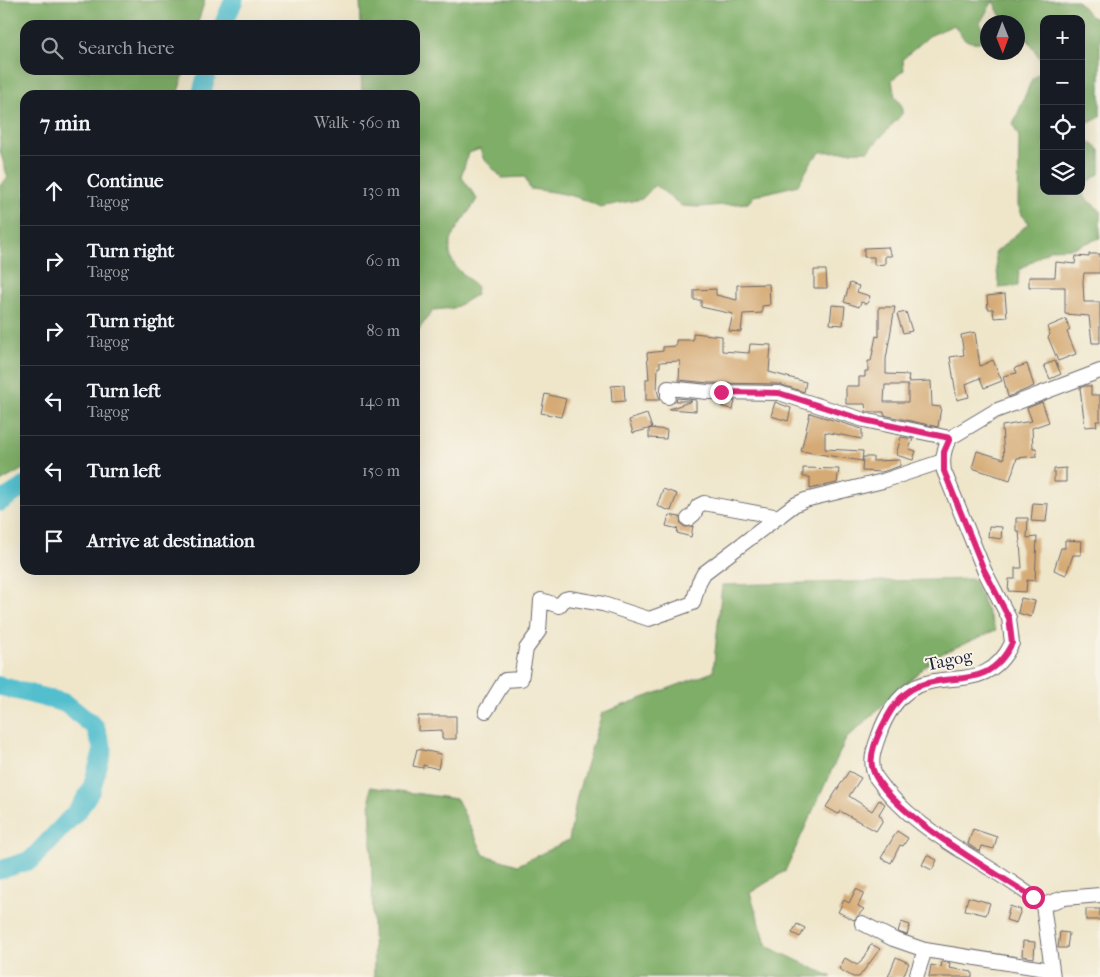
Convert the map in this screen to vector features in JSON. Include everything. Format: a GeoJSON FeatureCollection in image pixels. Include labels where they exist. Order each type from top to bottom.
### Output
{"type":"FeatureCollection","features":[{"type":"Feature","properties":{"kind":"street"},"geometry":{"type":"LineString","coordinates":[[486,711],[505,680],[521,678],[526,650],[540,630],[541,600],[559,606],[565,599],[569,598],[603,604],[653,618],[693,603],[698,582],[704,573],[805,500],[884,481],[943,461],[946,444],[950,438],[995,411],[1100,371]]}},
{"type":"Feature","properties":{"kind":"street"},"geometry":{"type":"LineString","coordinates":[[668,397],[668,388],[708,392],[779,393],[864,420],[950,438]]}},
{"type":"Feature","properties":{"kind":"street","name":"Tagog"},"geometry":{"type":"LineString","coordinates":[[943,461],[944,471],[984,570],[1009,618],[1012,643],[996,664],[974,677],[922,685],[908,692],[894,705],[881,729],[872,752],[872,769],[882,786],[906,811],[945,841],[1043,905]]}},
{"type":"Feature","properties":{"kind":"street"},"geometry":{"type":"LineString","coordinates":[[688,519],[699,505],[704,503],[779,517]]}},
{"type":"Feature","properties":{"kind":"street"},"geometry":{"type":"LineString","coordinates":[[862,923],[893,939],[926,950],[1052,974],[1043,905],[1064,898],[1100,895]]}},
{"type":"Feature","properties":{"kind":"street"},"geometry":{"type":"LineString","coordinates":[[916,977],[926,950]]}},
{"type":"Feature","properties":{"kind":"green space"},"geometry":{"type":"Polygon","coordinates":[[[0,0],[205,0],[199,20],[20,20],[20,75],[183,75],[179,90],[20,90],[20,471],[0,482],[0,185],[8,178],[0,151],[0,0]]]}},
{"type":"Feature","properties":{"kind":"green space"},"geometry":{"type":"Polygon","coordinates":[[[360,0],[1077,0],[1090,16],[1100,21],[1100,117],[1091,122],[1085,121],[1085,15],[1040,15],[1040,59],[1025,35],[1025,15],[1000,15],[993,1],[985,15],[980,15],[980,42],[967,41],[954,25],[929,36],[903,59],[904,70],[892,80],[895,97],[902,106],[902,114],[868,151],[821,152],[813,159],[798,185],[754,196],[748,203],[699,207],[682,206],[655,185],[642,199],[600,207],[566,195],[530,189],[525,177],[502,178],[483,158],[480,149],[469,153],[461,176],[477,199],[455,232],[450,250],[451,259],[457,268],[477,287],[476,295],[454,308],[433,310],[420,328],[420,90],[362,90],[361,75],[420,75],[420,20],[361,20],[360,0]]]}},
{"type":"Feature","properties":{"kind":"green space"},"geometry":{"type":"Polygon","coordinates":[[[1040,73],[1040,195],[1084,195],[1100,210],[1100,238],[1073,248],[1051,249],[1019,270],[1018,286],[999,288],[995,253],[1029,223],[1022,215],[1018,205],[1019,137],[1013,125],[1032,79],[1040,73]]]}},
{"type":"Feature","properties":{"kind":"green space"},"geometry":{"type":"Polygon","coordinates":[[[1085,138],[1100,150],[1100,173],[1085,184],[1085,138]]]}},
{"type":"Feature","properties":{"kind":"green space"},"geometry":{"type":"Polygon","coordinates":[[[973,579],[996,630],[936,656],[846,739],[785,871],[750,893],[767,946],[832,977],[374,977],[370,787],[457,799],[484,855],[518,865],[569,840],[577,796],[602,713],[713,672],[722,585],[973,579]]]}},
{"type":"Feature","properties":{"kind":"building"},"geometry":{"type":"Polygon","coordinates":[[[888,247],[892,256],[885,256],[885,264],[874,265],[874,257],[864,257],[864,248],[888,247]]]}},
{"type":"Feature","properties":{"kind":"building"},"geometry":{"type":"Polygon","coordinates":[[[1089,254],[1100,254],[1100,273],[1084,273],[1083,281],[1084,302],[1100,302],[1100,343],[1092,343],[1089,316],[1065,314],[1065,287],[1029,287],[1029,277],[1055,277],[1056,262],[1075,264],[1076,256],[1089,257],[1089,254]]]}},
{"type":"Feature","properties":{"kind":"building"},"geometry":{"type":"Polygon","coordinates":[[[814,270],[826,270],[827,288],[814,288],[814,270]]]}},
{"type":"Feature","properties":{"kind":"building"},"geometry":{"type":"Polygon","coordinates":[[[850,283],[859,286],[857,292],[870,296],[867,304],[861,302],[859,307],[844,302],[850,283]]]}},
{"type":"Feature","properties":{"kind":"building"},"geometry":{"type":"Polygon","coordinates":[[[769,284],[770,305],[762,306],[762,313],[743,314],[741,332],[729,331],[733,314],[701,307],[701,300],[694,300],[694,290],[716,289],[716,295],[737,300],[737,285],[769,284]]]}},
{"type":"Feature","properties":{"kind":"building"},"geometry":{"type":"Polygon","coordinates":[[[1005,294],[1007,317],[994,318],[993,309],[988,309],[987,296],[1005,294]]]}},
{"type":"Feature","properties":{"kind":"building"},"geometry":{"type":"Polygon","coordinates":[[[832,305],[845,306],[843,325],[830,324],[832,305]]]}},
{"type":"Feature","properties":{"kind":"building"},"geometry":{"type":"Polygon","coordinates":[[[879,307],[895,307],[886,359],[886,374],[909,375],[908,382],[931,381],[932,406],[941,407],[938,427],[884,415],[884,412],[866,412],[865,404],[846,404],[846,386],[859,386],[859,377],[865,377],[865,371],[868,371],[868,361],[871,361],[876,336],[879,337],[879,307]],[[885,385],[884,402],[908,402],[908,385],[885,385]]]}},
{"type":"Feature","properties":{"kind":"building"},"geometry":{"type":"Polygon","coordinates":[[[906,312],[912,331],[903,333],[897,314],[906,312]]]}},
{"type":"Feature","properties":{"kind":"building"},"geometry":{"type":"Polygon","coordinates":[[[1066,319],[1070,330],[1067,332],[1076,354],[1058,361],[1048,337],[1050,335],[1047,327],[1066,319]]]}},
{"type":"Feature","properties":{"kind":"building"},"geometry":{"type":"Polygon","coordinates":[[[975,332],[980,366],[993,360],[1002,381],[984,388],[980,378],[966,384],[969,397],[957,400],[950,357],[964,355],[961,335],[975,332]]]}},
{"type":"Feature","properties":{"kind":"building"},"geometry":{"type":"Polygon","coordinates":[[[693,333],[722,336],[722,351],[749,353],[750,344],[771,345],[769,372],[806,382],[804,392],[779,384],[708,383],[679,380],[680,361],[660,362],[657,390],[660,400],[646,400],[646,379],[649,379],[647,353],[663,351],[663,347],[676,346],[676,340],[693,340],[693,333]]]}},
{"type":"Feature","properties":{"kind":"building"},"geometry":{"type":"Polygon","coordinates":[[[1055,361],[1061,374],[1050,379],[1044,365],[1055,361]]]}},
{"type":"Feature","properties":{"kind":"building"},"geometry":{"type":"Polygon","coordinates":[[[1027,364],[1034,386],[1008,397],[1003,376],[1017,373],[1015,368],[1027,364]]]}},
{"type":"Feature","properties":{"kind":"building"},"geometry":{"type":"Polygon","coordinates":[[[624,385],[625,401],[612,402],[611,386],[624,385]]]}},
{"type":"Feature","properties":{"kind":"building"},"geometry":{"type":"Polygon","coordinates":[[[1091,386],[1091,395],[1100,395],[1100,421],[1096,421],[1097,426],[1085,427],[1080,388],[1091,386]]]}},
{"type":"Feature","properties":{"kind":"building"},"geometry":{"type":"Polygon","coordinates":[[[545,394],[566,399],[561,417],[541,413],[545,394]]]}},
{"type":"Feature","properties":{"kind":"building"},"geometry":{"type":"Polygon","coordinates":[[[677,398],[696,400],[696,411],[669,409],[692,401],[676,401],[677,398]]]}},
{"type":"Feature","properties":{"kind":"building"},"geometry":{"type":"Polygon","coordinates":[[[722,401],[735,401],[733,410],[721,406],[722,401]]]}},
{"type":"Feature","properties":{"kind":"building"},"geometry":{"type":"Polygon","coordinates":[[[775,402],[791,408],[788,421],[771,416],[775,402]]]}},
{"type":"Feature","properties":{"kind":"building"},"geometry":{"type":"Polygon","coordinates":[[[1042,402],[1049,422],[1032,428],[1033,448],[1036,448],[1037,456],[1017,458],[1010,480],[972,468],[977,451],[1004,459],[1002,426],[1032,421],[1027,408],[1042,402]]]}},
{"type":"Feature","properties":{"kind":"building"},"geometry":{"type":"Polygon","coordinates":[[[810,413],[862,429],[862,439],[825,432],[825,449],[863,451],[862,461],[801,451],[810,413]]]}},
{"type":"Feature","properties":{"kind":"building"},"geometry":{"type":"Polygon","coordinates":[[[647,414],[652,428],[633,433],[629,420],[647,414]]]}},
{"type":"Feature","properties":{"kind":"building"},"geometry":{"type":"Polygon","coordinates":[[[649,428],[667,430],[666,439],[649,438],[649,428]]]}},
{"type":"Feature","properties":{"kind":"building"},"geometry":{"type":"Polygon","coordinates":[[[901,437],[913,439],[909,449],[916,451],[913,460],[896,455],[901,437]]]}},
{"type":"Feature","properties":{"kind":"building"},"geometry":{"type":"Polygon","coordinates":[[[863,457],[873,457],[873,461],[900,460],[900,466],[882,472],[862,471],[863,457]]]}},
{"type":"Feature","properties":{"kind":"building"},"geometry":{"type":"Polygon","coordinates":[[[803,468],[839,469],[837,483],[810,489],[810,477],[803,477],[803,468]]]}},
{"type":"Feature","properties":{"kind":"building"},"geometry":{"type":"Polygon","coordinates":[[[1066,468],[1066,482],[1054,482],[1054,469],[1066,468]]]}},
{"type":"Feature","properties":{"kind":"building"},"geometry":{"type":"Polygon","coordinates":[[[663,489],[677,494],[671,511],[657,506],[663,489]]]}},
{"type":"Feature","properties":{"kind":"building"},"geometry":{"type":"Polygon","coordinates":[[[1033,503],[1048,504],[1046,522],[1031,521],[1033,503]]]}},
{"type":"Feature","properties":{"kind":"building"},"geometry":{"type":"Polygon","coordinates":[[[669,515],[680,517],[681,524],[685,527],[693,526],[691,537],[677,533],[678,529],[666,526],[669,515]]]}},
{"type":"Feature","properties":{"kind":"building"},"geometry":{"type":"Polygon","coordinates":[[[1016,518],[1028,518],[1027,538],[1037,537],[1035,581],[1027,580],[1026,592],[1008,591],[1009,579],[1015,579],[1015,568],[1022,568],[1019,531],[1016,531],[1016,518]]]}},
{"type":"Feature","properties":{"kind":"building"},"geometry":{"type":"Polygon","coordinates":[[[989,526],[1002,527],[1001,539],[988,537],[989,526]]]}},
{"type":"Feature","properties":{"kind":"building"},"geometry":{"type":"Polygon","coordinates":[[[1065,540],[1082,541],[1081,555],[1073,555],[1066,575],[1054,570],[1061,548],[1065,548],[1065,540]]]}},
{"type":"Feature","properties":{"kind":"building"},"geometry":{"type":"Polygon","coordinates":[[[1021,598],[1035,601],[1031,617],[1018,613],[1021,598]]]}},
{"type":"Feature","properties":{"kind":"building"},"geometry":{"type":"Polygon","coordinates":[[[418,716],[456,716],[456,739],[442,739],[442,730],[418,731],[418,716]]]}},
{"type":"Feature","properties":{"kind":"building"},"geometry":{"type":"Polygon","coordinates":[[[417,749],[441,754],[438,769],[423,765],[423,768],[413,766],[417,749]]]}},
{"type":"Feature","properties":{"kind":"building"},"geometry":{"type":"Polygon","coordinates":[[[849,771],[861,778],[849,796],[872,811],[879,800],[885,804],[879,814],[883,820],[876,831],[840,811],[838,814],[826,807],[849,771]]]}},
{"type":"Feature","properties":{"kind":"building"},"geometry":{"type":"Polygon","coordinates":[[[973,829],[997,837],[994,849],[982,846],[980,852],[968,844],[973,829]]]}},
{"type":"Feature","properties":{"kind":"building"},"geometry":{"type":"Polygon","coordinates":[[[897,831],[908,838],[903,846],[900,845],[891,863],[881,858],[897,831]]]}},
{"type":"Feature","properties":{"kind":"building"},"geometry":{"type":"Polygon","coordinates":[[[927,855],[937,860],[932,870],[922,865],[927,855]]]}},
{"type":"Feature","properties":{"kind":"building"},"geometry":{"type":"Polygon","coordinates":[[[856,889],[864,893],[858,906],[864,909],[854,920],[838,912],[844,900],[849,903],[856,889]]]}},
{"type":"Feature","properties":{"kind":"building"},"geometry":{"type":"Polygon","coordinates":[[[968,897],[990,903],[986,915],[965,910],[968,897]]]}},
{"type":"Feature","properties":{"kind":"building"},"geometry":{"type":"Polygon","coordinates":[[[1010,906],[1021,910],[1016,923],[1006,920],[1010,906]]]}},
{"type":"Feature","properties":{"kind":"building"},"geometry":{"type":"Polygon","coordinates":[[[1086,909],[1100,909],[1100,920],[1086,920],[1086,909]]]}},
{"type":"Feature","properties":{"kind":"building"},"geometry":{"type":"Polygon","coordinates":[[[901,922],[910,925],[907,935],[898,932],[901,922]]]}},
{"type":"Feature","properties":{"kind":"building"},"geometry":{"type":"Polygon","coordinates":[[[797,924],[805,928],[800,937],[792,933],[797,924]]]}},
{"type":"Feature","properties":{"kind":"building"},"geometry":{"type":"Polygon","coordinates":[[[1060,932],[1069,933],[1067,948],[1058,948],[1060,932]]]}},
{"type":"Feature","properties":{"kind":"building"},"geometry":{"type":"Polygon","coordinates":[[[1023,941],[1035,942],[1034,958],[1022,956],[1023,941]]]}},
{"type":"Feature","properties":{"kind":"building"},"geometry":{"type":"Polygon","coordinates":[[[871,944],[880,949],[859,977],[853,977],[839,969],[845,958],[857,965],[861,962],[871,944]]]}},
{"type":"Feature","properties":{"kind":"building"},"geometry":{"type":"Polygon","coordinates":[[[896,957],[909,963],[903,977],[888,977],[896,957]]]}},
{"type":"Feature","properties":{"kind":"building"},"geometry":{"type":"Polygon","coordinates":[[[942,962],[950,963],[949,968],[972,972],[972,977],[929,977],[931,965],[941,967],[942,962]]]}},
{"type":"Feature","properties":{"kind":"waterway"},"geometry":{"type":"LineString","coordinates":[[225,20],[234,0]]}},
{"type":"Feature","properties":{"kind":"waterway"},"geometry":{"type":"LineString","coordinates":[[202,90],[207,75]]}},
{"type":"Feature","properties":{"kind":"waterway"},"geometry":{"type":"LineString","coordinates":[[0,502],[20,489]]}},
{"type":"Feature","properties":{"kind":"waterway"},"geometry":{"type":"LineString","coordinates":[[0,686],[65,703],[95,727],[103,750],[91,790],[79,809],[31,860],[0,870]]}},
{"type":"Feature","properties":{"kind":"route"},"geometry":{"type":"LineString","coordinates":[[721,392],[779,393],[864,420],[918,433],[950,438],[944,452],[944,471],[984,570],[1009,618],[1012,629],[1012,643],[1000,660],[974,677],[922,685],[908,692],[894,705],[881,729],[872,752],[872,769],[882,786],[906,811],[945,841],[1033,897]]}}]}
